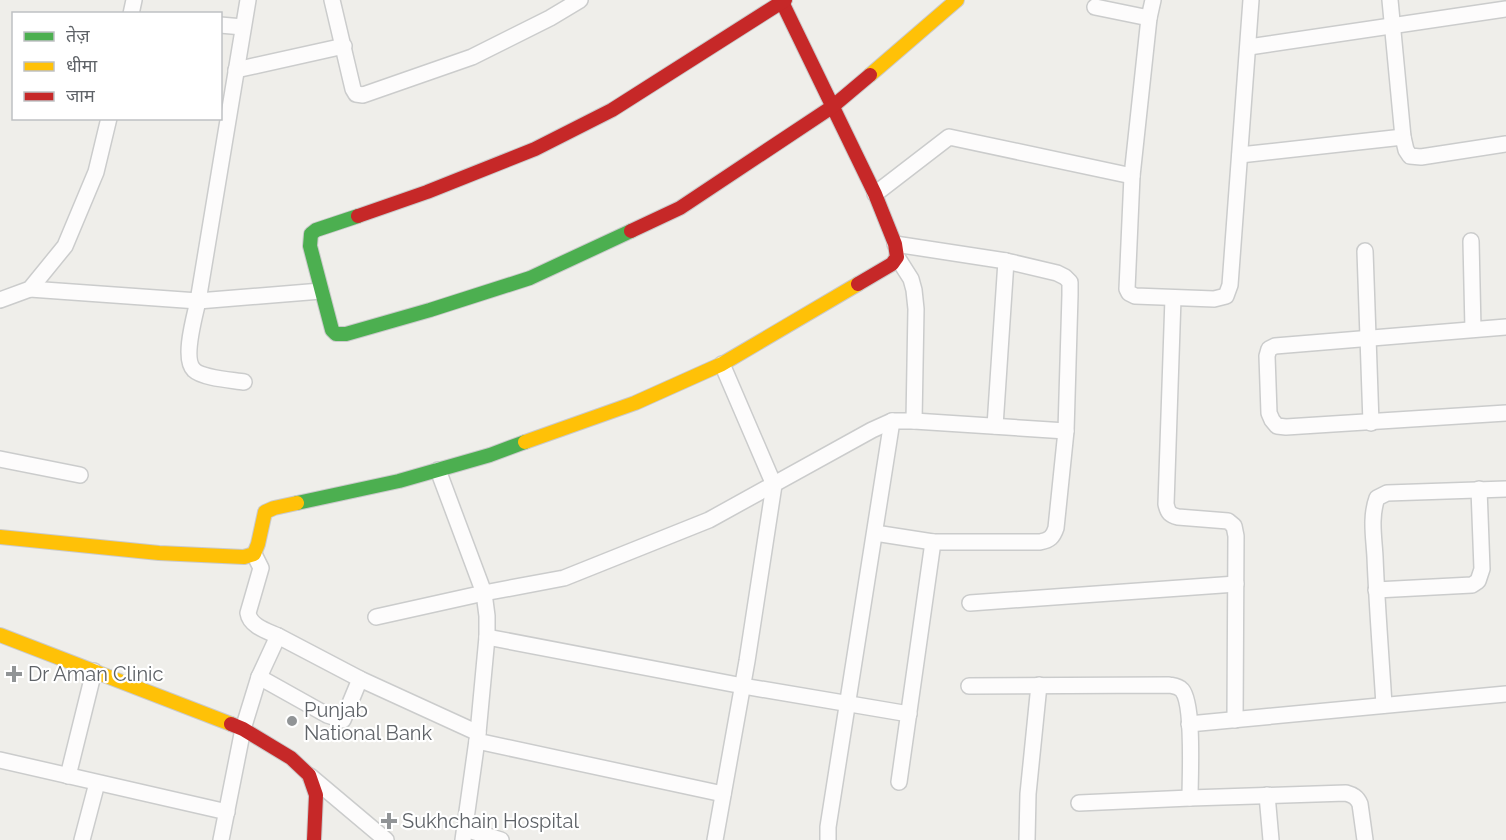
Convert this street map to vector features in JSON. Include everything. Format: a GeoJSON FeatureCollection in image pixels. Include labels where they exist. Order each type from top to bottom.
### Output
{"type":"FeatureCollection","features":[{"type":"Feature","properties":{"kind":"street"},"geometry":{"type":"LineString","coordinates":[[244,382],[201,374],[190,365],[189,352],[248,0]]}},
{"type":"Feature","properties":{"kind":"street"},"geometry":{"type":"LineString","coordinates":[[332,0],[353,90],[356,94],[363,95],[472,57],[550,18],[580,0]]}},
{"type":"Feature","properties":{"kind":"street"},"geometry":{"type":"LineString","coordinates":[[914,421],[916,309],[914,290],[896,251],[875,194],[832,107],[782,1],[612,110],[535,149],[427,192],[316,230],[311,234],[310,246],[321,291],[332,330],[336,334],[346,334],[430,310],[530,278],[680,208],[832,107],[957,0]]}},
{"type":"Feature","properties":{"kind":"street"},"geometry":{"type":"LineString","coordinates":[[1153,0],[1149,18],[1132,176],[1127,289],[1135,297],[1214,299],[1226,296],[1230,285],[1251,0]]}},
{"type":"Feature","properties":{"kind":"street"},"geometry":{"type":"LineString","coordinates":[[1390,0],[1403,137],[1410,156],[1421,157],[1506,144]]}},
{"type":"Feature","properties":{"kind":"street"},"geometry":{"type":"LineString","coordinates":[[1095,7],[1149,18]]}},
{"type":"Feature","properties":{"kind":"street"},"geometry":{"type":"LineString","coordinates":[[1249,47],[1506,9]]}},
{"type":"Feature","properties":{"kind":"street"},"geometry":{"type":"LineString","coordinates":[[222,25],[243,27]]}},
{"type":"Feature","properties":{"kind":"street"},"geometry":{"type":"LineString","coordinates":[[236,70],[344,46]]}},
{"type":"Feature","properties":{"kind":"street"},"geometry":{"type":"LineString","coordinates":[[30,289],[65,246],[96,172],[109,120]]}},
{"type":"Feature","properties":{"kind":"street"},"geometry":{"type":"LineString","coordinates":[[875,194],[948,137],[1132,176]]}},
{"type":"Feature","properties":{"kind":"street"},"geometry":{"type":"LineString","coordinates":[[1240,155],[1403,137]]}},
{"type":"Feature","properties":{"kind":"street"},"geometry":{"type":"LineString","coordinates":[[1471,241],[1473,329]]}},
{"type":"Feature","properties":{"kind":"street"},"geometry":{"type":"LineString","coordinates":[[875,533],[933,542],[1049,541],[1056,528],[1066,431],[1070,282],[1057,273],[1006,261],[896,251]]}},
{"type":"Feature","properties":{"kind":"street"},"geometry":{"type":"LineString","coordinates":[[0,537],[159,553],[244,557],[254,554],[259,545],[265,512],[274,508],[399,481],[490,455],[635,404],[722,364],[892,264],[896,251]]}},
{"type":"Feature","properties":{"kind":"street"},"geometry":{"type":"LineString","coordinates":[[1365,251],[1371,423]]}},
{"type":"Feature","properties":{"kind":"street"},"geometry":{"type":"LineString","coordinates":[[995,426],[1006,261]]}},
{"type":"Feature","properties":{"kind":"street"},"geometry":{"type":"LineString","coordinates":[[0,300],[30,289],[198,301],[321,291]]}},
{"type":"Feature","properties":{"kind":"street"},"geometry":{"type":"LineString","coordinates":[[1173,298],[1167,510],[1170,515],[1178,518],[1228,521],[1234,526],[1236,536],[1235,720]]}},
{"type":"Feature","properties":{"kind":"street"},"geometry":{"type":"LineString","coordinates":[[1506,327],[1275,346],[1269,349],[1267,356],[1269,413],[1277,426],[1371,423],[1506,414]]}},
{"type":"Feature","properties":{"kind":"street"},"geometry":{"type":"LineString","coordinates":[[715,840],[774,485],[722,364]]}},
{"type":"Feature","properties":{"kind":"street"},"geometry":{"type":"LineString","coordinates":[[376,617],[564,578],[709,520],[892,421],[1066,431]]}},
{"type":"Feature","properties":{"kind":"street"},"geometry":{"type":"LineString","coordinates":[[828,840],[828,827],[892,421]]}},
{"type":"Feature","properties":{"kind":"street"},"geometry":{"type":"LineString","coordinates":[[0,459],[80,475]]}},
{"type":"Feature","properties":{"kind":"street"},"geometry":{"type":"LineString","coordinates":[[438,470],[484,593],[487,616],[477,737],[464,834],[501,840]]}},
{"type":"Feature","properties":{"kind":"street"},"geometry":{"type":"LineString","coordinates":[[1376,590],[1472,585],[1478,582],[1482,569],[1479,489]]}},
{"type":"Feature","properties":{"kind":"street"},"geometry":{"type":"LineString","coordinates":[[1384,705],[1373,520],[1377,498],[1387,493],[1506,489]]}},
{"type":"Feature","properties":{"kind":"street"},"geometry":{"type":"LineString","coordinates":[[899,782],[933,542]]}},
{"type":"Feature","properties":{"kind":"street"},"geometry":{"type":"LineString","coordinates":[[254,554],[261,568],[248,613],[252,623],[360,679],[477,737],[723,794]]}},
{"type":"Feature","properties":{"kind":"street"},"geometry":{"type":"LineString","coordinates":[[970,603],[1236,584]]}},
{"type":"Feature","properties":{"kind":"street"},"geometry":{"type":"LineString","coordinates":[[0,635],[243,729],[291,758],[386,840]]}},
{"type":"Feature","properties":{"kind":"street"},"geometry":{"type":"LineString","coordinates":[[221,840],[243,729],[259,677],[278,636]]}},
{"type":"Feature","properties":{"kind":"street"},"geometry":{"type":"LineString","coordinates":[[487,637],[742,686],[909,714]]}},
{"type":"Feature","properties":{"kind":"street"},"geometry":{"type":"LineString","coordinates":[[68,776],[94,671]]}},
{"type":"Feature","properties":{"kind":"street"},"geometry":{"type":"LineString","coordinates":[[259,677],[327,715],[343,720],[360,679]]}},
{"type":"Feature","properties":{"kind":"street"},"geometry":{"type":"LineString","coordinates":[[1027,840],[1028,794],[1039,685]]}},
{"type":"Feature","properties":{"kind":"street"},"geometry":{"type":"LineString","coordinates":[[969,686],[1169,685],[1179,687],[1184,691],[1187,700],[1190,724],[1190,798]]}},
{"type":"Feature","properties":{"kind":"street"},"geometry":{"type":"LineString","coordinates":[[1190,724],[1506,694]]}},
{"type":"Feature","properties":{"kind":"street"},"geometry":{"type":"LineString","coordinates":[[0,760],[227,812]]}},
{"type":"Feature","properties":{"kind":"street"},"geometry":{"type":"LineString","coordinates":[[309,775],[316,795],[314,840]]}},
{"type":"Feature","properties":{"kind":"street"},"geometry":{"type":"LineString","coordinates":[[82,840],[97,783]]}},
{"type":"Feature","properties":{"kind":"street"},"geometry":{"type":"LineString","coordinates":[[1079,803],[1346,793],[1358,799],[1365,840]]}},
{"type":"Feature","properties":{"kind":"street"},"geometry":{"type":"LineString","coordinates":[[1267,795],[1271,840]]}},
{"type":"Feature","properties":{"kind":"traffic: fast"},"geometry":{"type":"LineString","coordinates":[[358,216],[316,230],[311,234],[310,246],[332,330],[336,334],[346,334],[430,310],[530,278],[631,231]]}},
{"type":"Feature","properties":{"kind":"traffic: fast"},"geometry":{"type":"LineString","coordinates":[[297,503],[399,481],[490,455],[525,442]]}},
{"type":"Feature","properties":{"kind":"traffic: slow"},"geometry":{"type":"LineString","coordinates":[[870,75],[957,0]]}},
{"type":"Feature","properties":{"kind":"traffic: slow"},"geometry":{"type":"LineString","coordinates":[[525,442],[635,403],[722,364],[858,284]]}},
{"type":"Feature","properties":{"kind":"traffic: slow"},"geometry":{"type":"LineString","coordinates":[[0,537],[159,553],[244,557],[254,554],[265,512],[297,503]]}},
{"type":"Feature","properties":{"kind":"traffic: slow"},"geometry":{"type":"LineString","coordinates":[[0,635],[231,724]]}},
{"type":"Feature","properties":{"kind":"traffic: jam"},"geometry":{"type":"LineString","coordinates":[[781,0],[875,194],[895,244],[897,257],[892,264],[858,284]]}},
{"type":"Feature","properties":{"kind":"traffic: jam"},"geometry":{"type":"LineString","coordinates":[[358,216],[427,192],[535,149],[612,110],[785,0]]}},
{"type":"Feature","properties":{"kind":"traffic: jam"},"geometry":{"type":"LineString","coordinates":[[631,231],[680,208],[832,107],[870,75]]}},
{"type":"Feature","properties":{"kind":"traffic: jam"},"geometry":{"type":"LineString","coordinates":[[231,724],[291,758],[309,775],[316,795],[314,840]]}},
{"type":"Feature","properties":{"kind":"place","name":"Dr Aman Clinic"},"geometry":{"type":"Point","coordinates":[14,674]}},
{"type":"Feature","properties":{"kind":"place","name":"Punjab National Bank"},"geometry":{"type":"Point","coordinates":[292,721]}},
{"type":"Feature","properties":{"kind":"place","name":"Sukhchain Hospital"},"geometry":{"type":"Point","coordinates":[389,821]}}]}
